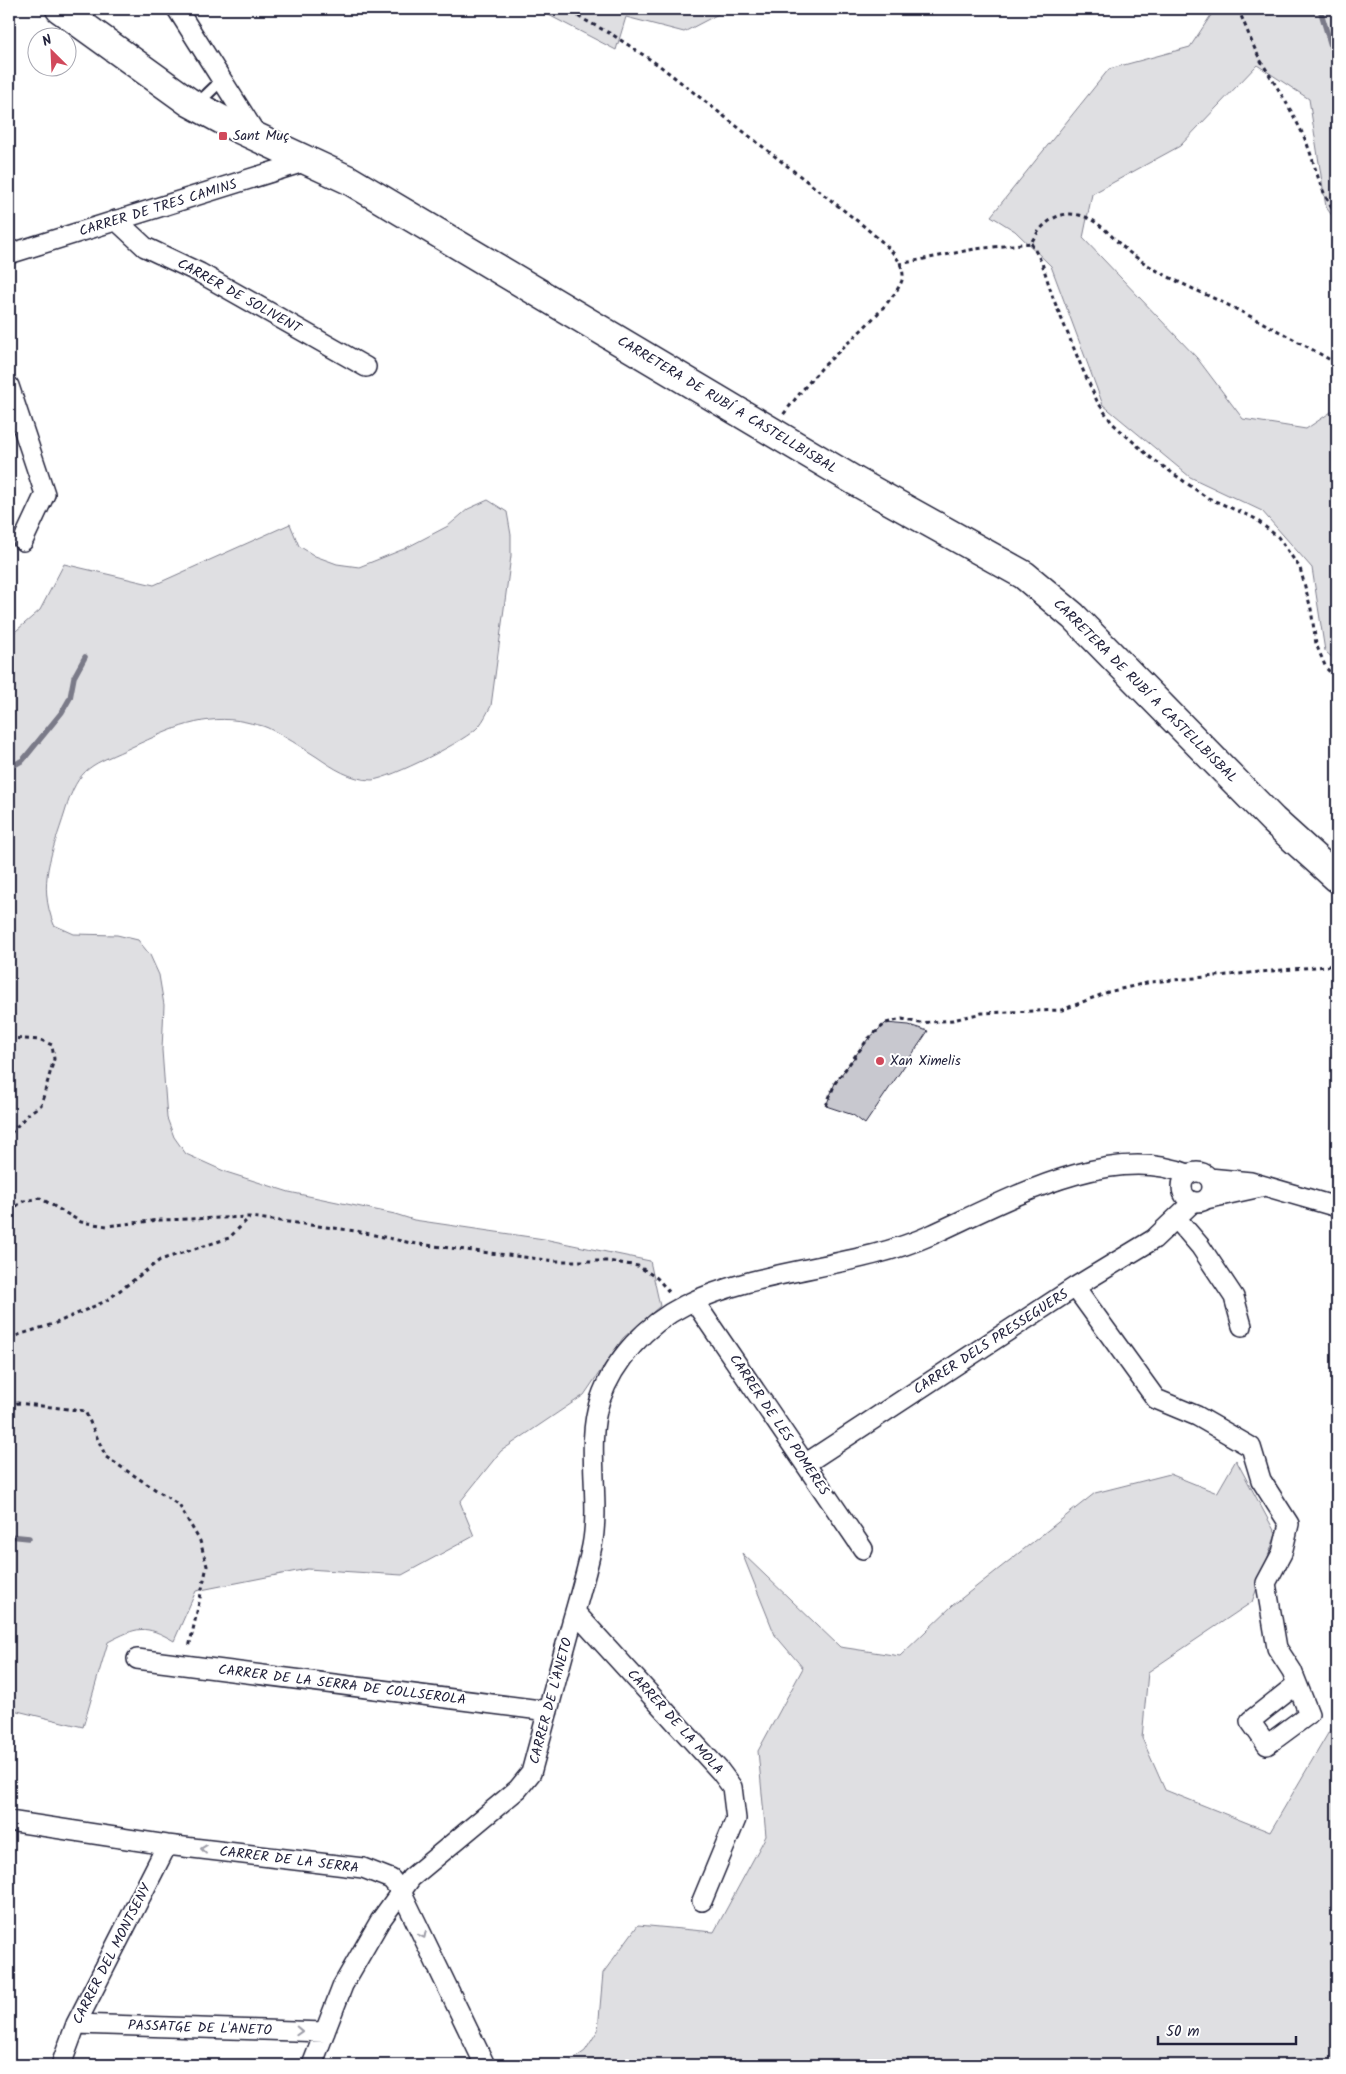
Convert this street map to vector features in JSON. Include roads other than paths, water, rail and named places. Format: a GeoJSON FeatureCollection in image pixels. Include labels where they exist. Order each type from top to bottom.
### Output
{"type":"FeatureCollection","features":[{"type":"Feature","properties":{"kind":"street","name":"CARRETERA DE RUBÍ A CASTELLBISBAL"},"geometry":{"type":"LineString","coordinates":[[60,9],[195,105],[258,138],[358,185],[771,431],[1024,575],[1073,616],[1273,820],[1337,878]]}},
{"type":"Feature","properties":{"kind":"street"},"geometry":{"type":"LineString","coordinates":[[177,9],[258,138]]}},
{"type":"Feature","properties":{"kind":"street","name":"CARRER DE TRES CAMINS"},"geometry":{"type":"LineString","coordinates":[[9,254],[307,161]]}},
{"type":"Feature","properties":{"kind":"street","name":"CARRER DE SOLIVENT"},"geometry":{"type":"LineString","coordinates":[[116,220],[145,247],[200,273],[366,367]]}},
{"type":"Feature","properties":{"kind":"street"},"geometry":{"type":"LineString","coordinates":[[9,386],[45,494],[23,541]]}},
{"type":"Feature","properties":{"kind":"street","name":"CARRER DE L'ANETO"},"geometry":{"type":"LineString","coordinates":[[312,2065],[343,1985],[380,1921],[411,1878],[518,1788],[531,1773],[592,1544],[595,1499],[595,1431],[600,1400],[624,1353],[654,1325],[688,1303],[718,1291],[917,1241],[1016,1197],[1084,1171],[1151,1166],[1190,1192]]}},
{"type":"Feature","properties":{"kind":"street"},"geometry":{"type":"LineString","coordinates":[[1190,1192],[1212,1191],[1209,1178],[1251,1182],[1262,1187],[1337,1207]]}},
{"type":"Feature","properties":{"kind":"street"},"geometry":{"type":"LineString","coordinates":[[1242,1326],[1234,1298],[1200,1246],[1176,1218],[1177,1208],[1190,1192],[1262,1187]]}},
{"type":"Feature","properties":{"kind":"street","name":"CARRER DELS PRESSEGUERS"},"geometry":{"type":"LineString","coordinates":[[805,1464],[1075,1287],[1154,1239],[1176,1218]]}},
{"type":"Feature","properties":{"kind":"street"},"geometry":{"type":"LineString","coordinates":[[1075,1287],[1156,1400],[1197,1416],[1251,1447],[1261,1480],[1288,1524],[1282,1553],[1266,1583],[1277,1648],[1297,1684]]}},
{"type":"Feature","properties":{"kind":"street","name":"CARRER DE LES POMERES"},"geometry":{"type":"LineString","coordinates":[[688,1303],[805,1464],[863,1549]]}},
{"type":"Feature","properties":{"kind":"street","name":"CARRER DE LA MOLA"},"geometry":{"type":"LineString","coordinates":[[575,1612],[720,1771],[732,1787],[736,1819],[702,1901]]}},
{"type":"Feature","properties":{"kind":"street","name":"CARRER DE LA SERRA DE COLLSEROLA"},"geometry":{"type":"LineString","coordinates":[[137,1659],[548,1711]]}},
{"type":"Feature","properties":{"kind":"street","name":"CARRER DE LA SERRA"},"geometry":{"type":"LineString","coordinates":[[9,1821],[167,1845],[363,1868],[391,1879],[402,1891],[485,2065]]}},
{"type":"Feature","properties":{"kind":"street","name":"CARRER DEL MONTSENY"},"geometry":{"type":"LineString","coordinates":[[61,2065],[76,2024],[167,1845]]}},
{"type":"Feature","properties":{"kind":"street","name":"PASSATGE DE L'ANETO"},"geometry":{"type":"LineString","coordinates":[[76,2024],[325,2032]]}},
{"type":"Feature","properties":{"kind":"lane"},"geometry":{"type":"LineString","coordinates":[[195,105],[222,80]]}},
{"type":"Feature","properties":{"kind":"waterway"},"geometry":{"type":"LineString","coordinates":[[1320,9],[1337,66]]}},
{"type":"Feature","properties":{"kind":"waterway"},"geometry":{"type":"LineString","coordinates":[[9,768],[23,760],[62,712],[70,698],[74,677],[85,657]]}},
{"type":"Feature","properties":{"kind":"waterway"},"geometry":{"type":"LineString","coordinates":[[9,1536],[29,1538]]}},
{"type":"Feature","properties":{"kind":"place","name":"Sant Muç"},"geometry":{"type":"Point","coordinates":[223,136]}},
{"type":"Feature","properties":{"kind":"place","name":"Xan Ximelis"},"geometry":{"type":"Point","coordinates":[880,1061]}}]}
